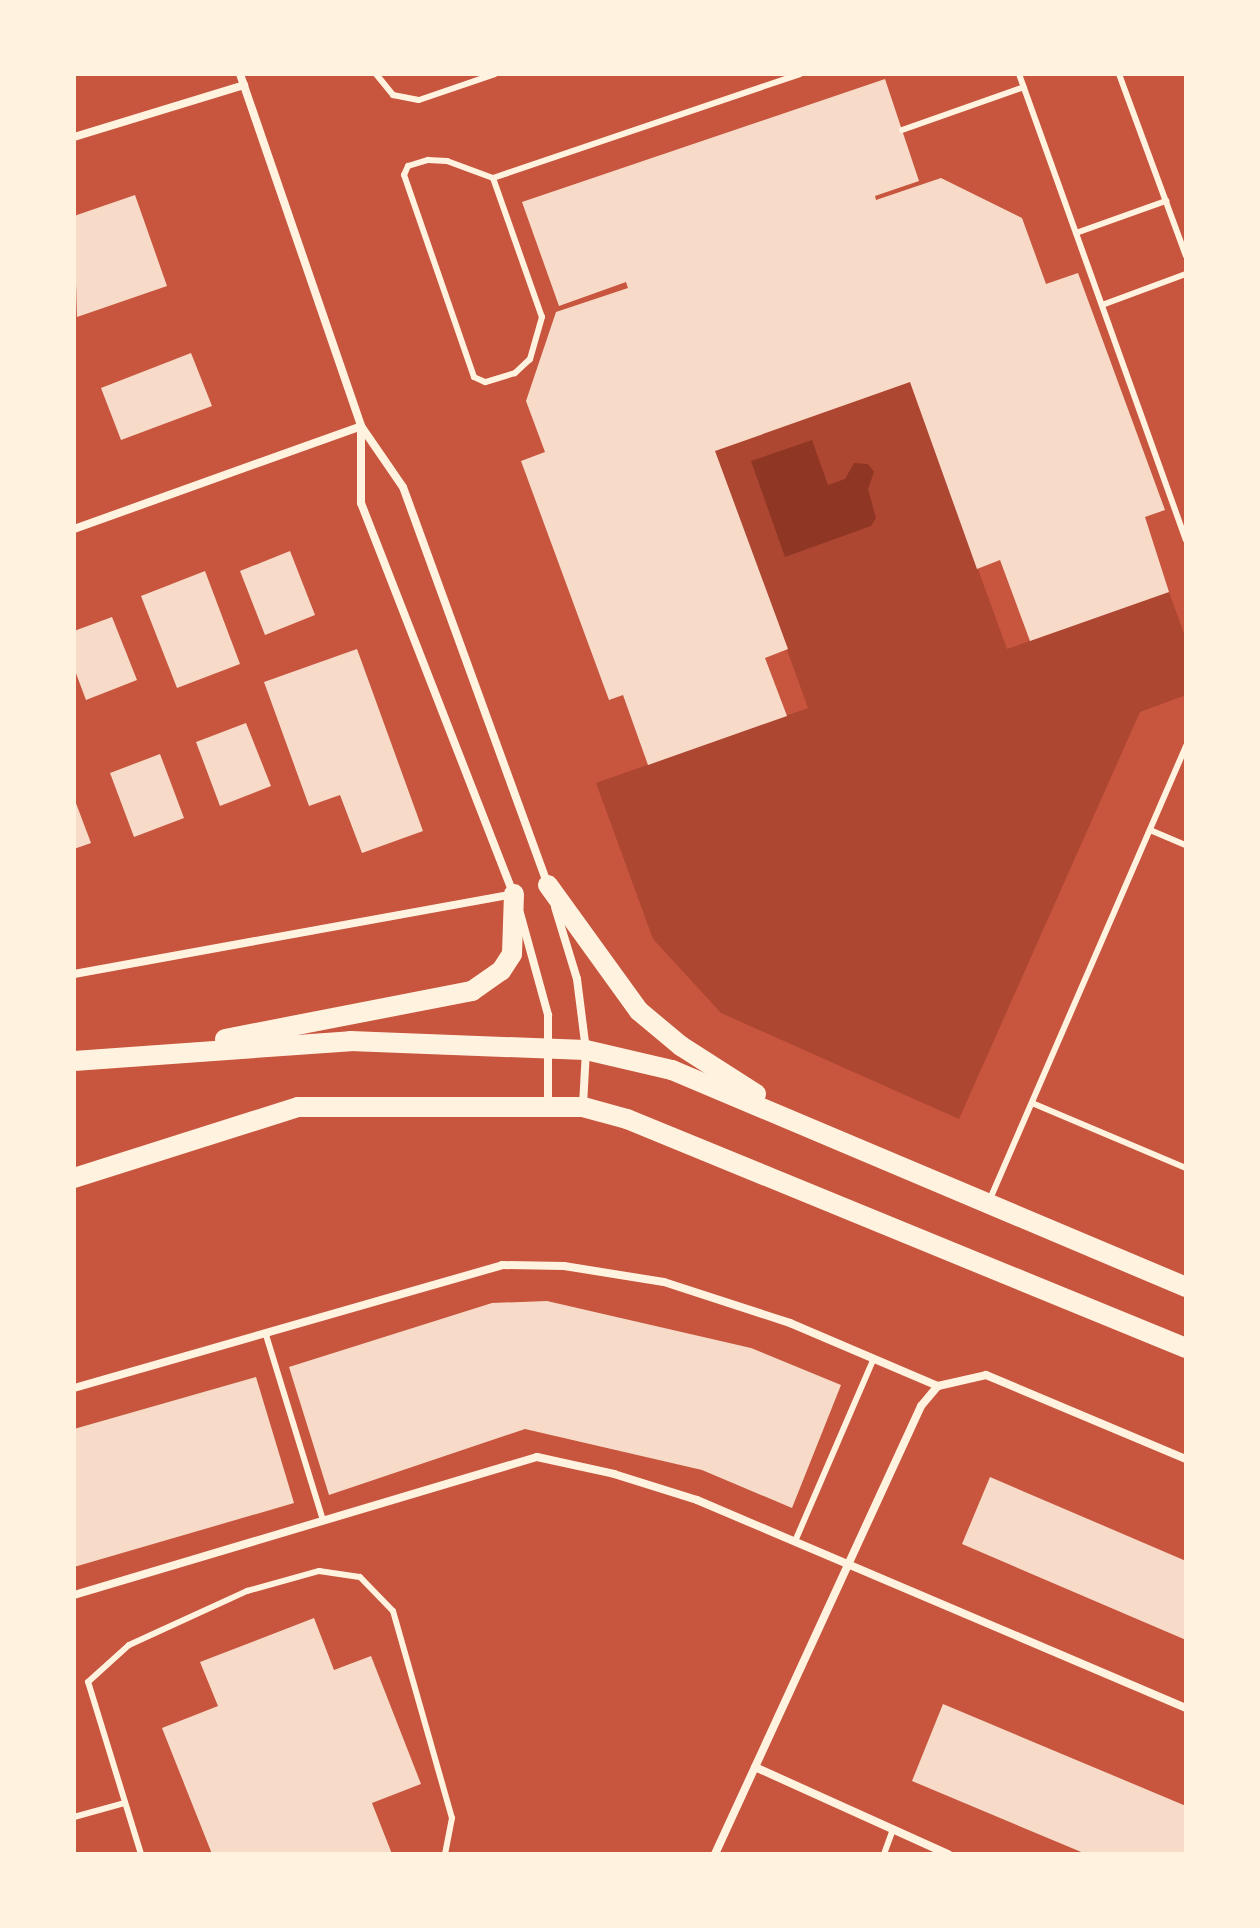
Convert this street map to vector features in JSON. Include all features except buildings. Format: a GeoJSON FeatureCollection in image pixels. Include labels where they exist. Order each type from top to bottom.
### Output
{"type":"FeatureCollection","features":[{"type":"Feature","properties":{"kind":"main road"},"geometry":{"type":"LineString","coordinates":[[548,885],[639,1011],[681,1046],[797,1120]]}},
{"type":"Feature","properties":{"kind":"main road"},"geometry":{"type":"LineString","coordinates":[[119,1058],[472,991],[501,971],[512,954],[514,894]]}},
{"type":"Feature","properties":{"kind":"main road"},"geometry":{"type":"LineString","coordinates":[[74,1061],[350,1041],[586,1050],[672,1070],[1183,1285]]}},
{"type":"Feature","properties":{"kind":"main road"},"geometry":{"type":"LineString","coordinates":[[74,1178],[298,1107],[583,1107],[627,1119],[1186,1348]]}},
{"type":"Feature","properties":{"kind":"street"},"geometry":{"type":"LineString","coordinates":[[240,74],[361,426],[403,487],[548,885],[577,979],[586,1050],[583,1107]]}},
{"type":"Feature","properties":{"kind":"street"},"geometry":{"type":"LineString","coordinates":[[74,137],[244,85]]}},
{"type":"Feature","properties":{"kind":"street"},"geometry":{"type":"LineString","coordinates":[[74,529],[361,426]]}},
{"type":"Feature","properties":{"kind":"street"},"geometry":{"type":"LineString","coordinates":[[361,426],[361,503],[514,894],[538,969],[551,1047],[548,1107]]}},
{"type":"Feature","properties":{"kind":"street"},"geometry":{"type":"LineString","coordinates":[[74,974],[514,894]]}},
{"type":"Feature","properties":{"kind":"street"},"geometry":{"type":"LineString","coordinates":[[74,1388],[502,1265],[564,1266],[664,1282],[790,1323],[938,1386],[986,1375],[1186,1459]]}},
{"type":"Feature","properties":{"kind":"street"},"geometry":{"type":"LineString","coordinates":[[715,1854],[921,1406],[938,1386]]}},
{"type":"Feature","properties":{"kind":"street"},"geometry":{"type":"LineString","coordinates":[[74,1595],[537,1457],[614,1474],[796,1539],[1186,1708]]}},
{"type":"Feature","properties":{"kind":"street"},"geometry":{"type":"LineString","coordinates":[[755,1767],[948,1854]]}},
{"type":"Feature","properties":{"kind":"lane"},"geometry":{"type":"LineString","coordinates":[[376,74],[393,95],[419,100],[495,74]]}},
{"type":"Feature","properties":{"kind":"lane"},"geometry":{"type":"LineString","coordinates":[[493,178],[542,317],[523,368],[485,382],[474,377],[404,175],[408,166],[438,158],[493,178],[800,74]]}},
{"type":"Feature","properties":{"kind":"lane"},"geometry":{"type":"LineString","coordinates":[[1019,74],[1186,540]]}},
{"type":"Feature","properties":{"kind":"lane"},"geometry":{"type":"LineString","coordinates":[[1119,74],[1186,256]]}},
{"type":"Feature","properties":{"kind":"lane"},"geometry":{"type":"LineString","coordinates":[[902,130],[1024,87]]}},
{"type":"Feature","properties":{"kind":"lane"},"geometry":{"type":"LineString","coordinates":[[1076,233],[1166,201]]}},
{"type":"Feature","properties":{"kind":"lane"},"geometry":{"type":"LineString","coordinates":[[1102,305],[1186,274]]}},
{"type":"Feature","properties":{"kind":"lane"},"geometry":{"type":"LineString","coordinates":[[989,1203],[1186,746]]}},
{"type":"Feature","properties":{"kind":"lane"},"geometry":{"type":"LineString","coordinates":[[1150,830],[1186,845]]}},
{"type":"Feature","properties":{"kind":"lane"},"geometry":{"type":"LineString","coordinates":[[1032,1103],[1186,1168]]}},
{"type":"Feature","properties":{"kind":"lane"},"geometry":{"type":"LineString","coordinates":[[266,1335],[323,1520]]}},
{"type":"Feature","properties":{"kind":"lane"},"geometry":{"type":"LineString","coordinates":[[796,1539],[874,1358]]}},
{"type":"Feature","properties":{"kind":"lane"},"geometry":{"type":"LineString","coordinates":[[141,1854],[88,1682],[129,1645],[247,1591],[319,1571],[360,1577],[393,1611],[452,1818],[445,1854]]}},
{"type":"Feature","properties":{"kind":"lane"},"geometry":{"type":"LineString","coordinates":[[74,1817],[125,1803]]}},
{"type":"Feature","properties":{"kind":"lane"},"geometry":{"type":"LineString","coordinates":[[884,1854],[893,1829]]}},
{"type":"Feature","properties":{"kind":"shaded area"},"geometry":{"type":"Polygon","coordinates":[[[910,382],[1007,649],[1169,592],[1186,639],[1186,695],[1140,712],[959,1119],[721,1013],[653,939],[596,783],[808,708],[715,451],[910,382]]]}},
{"type":"Feature","properties":{"kind":"shaded area"},"geometry":{"type":"Polygon","coordinates":[[[812,440],[828,485],[845,479],[854,463],[868,464],[874,472],[868,489],[876,518],[871,526],[785,557],[751,461],[812,440]]]}}]}
